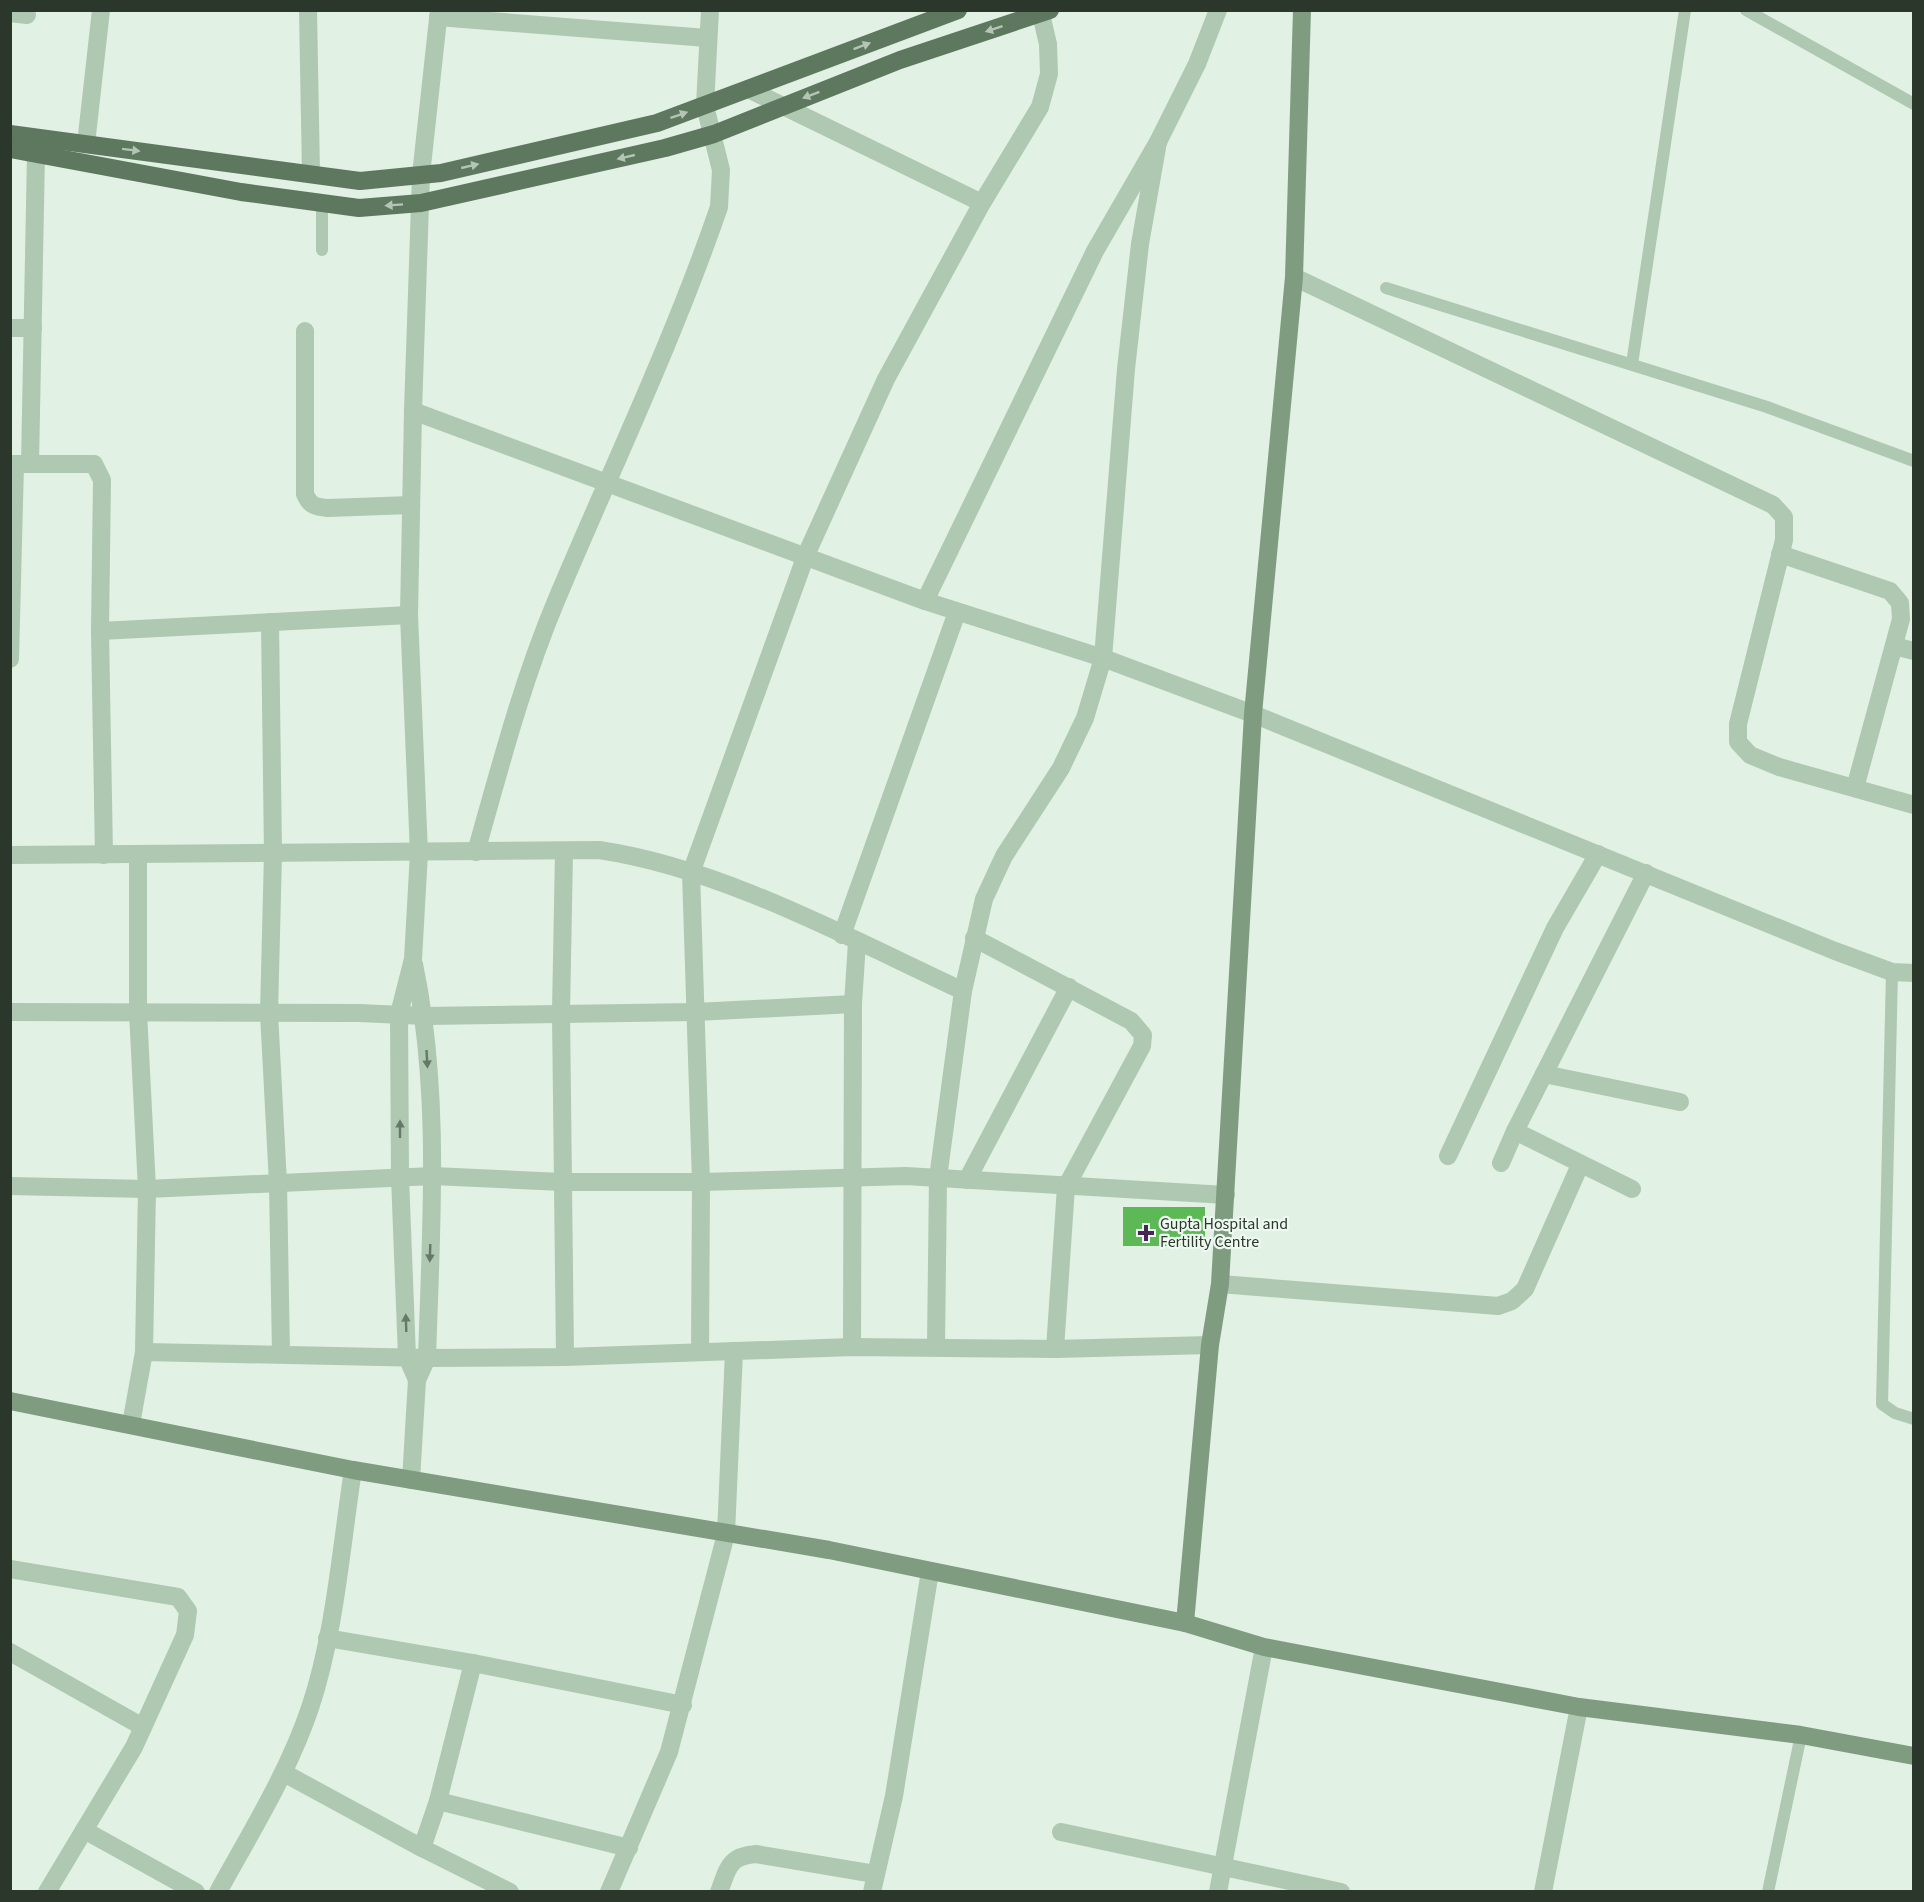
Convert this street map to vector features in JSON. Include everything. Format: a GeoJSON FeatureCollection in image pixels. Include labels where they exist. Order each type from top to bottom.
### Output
{"type":"FeatureCollection","features":[{"type":"Feature","properties":{"kind":"main road"},"geometry":{"type":"LineString","coordinates":[[10,134],[360,181],[441,173],[657,123],[958,10]]}},
{"type":"Feature","properties":{"kind":"main road"},"geometry":{"type":"LineString","coordinates":[[10,150],[241,192],[359,208],[421,203],[664,148],[714,134],[900,60],[1043,12]]}},
{"type":"Feature","properties":{"kind":"street"},"geometry":{"type":"LineString","coordinates":[[86,144],[100,10]]}},
{"type":"Feature","properties":{"kind":"street"},"geometry":{"type":"LineString","coordinates":[[308,10],[311,174]]}},
{"type":"Feature","properties":{"kind":"street"},"geometry":{"type":"LineString","coordinates":[[476,852],[518,703],[555,602],[608,484],[719,207],[721,170],[714,134],[705,106],[710,10]]}},
{"type":"Feature","properties":{"kind":"street"},"geometry":{"type":"LineString","coordinates":[[925,601],[1095,251],[1158,142],[1197,64],[1218,10]]}},
{"type":"Feature","properties":{"kind":"street"},"geometry":{"type":"LineString","coordinates":[[1185,1623],[1210,1345],[1220,1284],[1253,714],[1294,277],[1302,10]]}},
{"type":"Feature","properties":{"kind":"street"},"geometry":{"type":"LineString","coordinates":[[700,1352],[701,1182],[691,873],[806,555],[886,379],[982,203],[1040,107],[1049,74],[1048,44],[1043,12]]}},
{"type":"Feature","properties":{"kind":"street"},"geometry":{"type":"LineString","coordinates":[[417,1380],[407,1357],[400,1177],[399,1014],[413,959],[419,853],[409,615],[413,411],[421,175],[439,14],[707,38]]}},
{"type":"Feature","properties":{"kind":"street"},"geometry":{"type":"LineString","coordinates":[[748,89],[982,203]]}},
{"type":"Feature","properties":{"kind":"street"},"geometry":{"type":"LineString","coordinates":[[936,1346],[938,1178],[963,992],[974,938],[984,898],[1004,856],[1061,768],[1085,718],[1103,658],[1126,369],[1140,244],[1158,142]]}},
{"type":"Feature","properties":{"kind":"street"},"geometry":{"type":"LineString","coordinates":[[10,659],[19,464],[33,328],[36,154]]}},
{"type":"Feature","properties":{"kind":"street"},"geometry":{"type":"LineString","coordinates":[[1294,277],[1773,505],[1784,517],[1784,540],[1738,723],[1738,742],[1750,755],[1779,767],[1914,805]]}},
{"type":"Feature","properties":{"kind":"street"},"geometry":{"type":"LineString","coordinates":[[10,328],[33,328]]}},
{"type":"Feature","properties":{"kind":"street"},"geometry":{"type":"LineString","coordinates":[[305,331],[305,494],[309,502],[317,507],[328,508],[411,505]]}},
{"type":"Feature","properties":{"kind":"street"},"geometry":{"type":"LineString","coordinates":[[413,411],[925,601],[1103,658],[1253,714],[1892,972],[1914,973]]}},
{"type":"Feature","properties":{"kind":"street"},"geometry":{"type":"LineString","coordinates":[[19,464],[94,464],[102,480],[100,631],[104,855]]}},
{"type":"Feature","properties":{"kind":"street"},"geometry":{"type":"LineString","coordinates":[[1780,554],[1890,591],[1900,603],[1901,620],[1855,789]]}},
{"type":"Feature","properties":{"kind":"street"},"geometry":{"type":"LineString","coordinates":[[852,1347],[853,1004],[849,938],[957,612]]}},
{"type":"Feature","properties":{"kind":"street"},"geometry":{"type":"LineString","coordinates":[[100,631],[409,615]]}},
{"type":"Feature","properties":{"kind":"street"},"geometry":{"type":"LineString","coordinates":[[270,622],[273,854],[269,1013],[278,1183],[282,1354]]}},
{"type":"Feature","properties":{"kind":"street"},"geometry":{"type":"LineString","coordinates":[[1894,646],[1914,651]]}},
{"type":"Feature","properties":{"kind":"street"},"geometry":{"type":"LineString","coordinates":[[10,855],[599,850],[635,855],[691,873],[784,908],[963,992]]}},
{"type":"Feature","properties":{"kind":"street"},"geometry":{"type":"LineString","coordinates":[[564,852],[561,1012],[565,1357]]}},
{"type":"Feature","properties":{"kind":"street"},"geometry":{"type":"LineString","coordinates":[[131,1424],[144,1352],[147,1189],[138,1012],[138,854]]}},
{"type":"Feature","properties":{"kind":"street"},"geometry":{"type":"LineString","coordinates":[[1448,1156],[1555,928],[1598,854]]}},
{"type":"Feature","properties":{"kind":"street"},"geometry":{"type":"LineString","coordinates":[[1502,1163],[1515,1131],[1646,873]]}},
{"type":"Feature","properties":{"kind":"street"},"geometry":{"type":"LineString","coordinates":[[974,938],[1131,1021],[1143,1035],[1142,1046],[1066,1187],[1055,1349]]}},
{"type":"Feature","properties":{"kind":"street"},"geometry":{"type":"LineString","coordinates":[[411,1480],[417,1380],[426,1358],[433,1176],[425,1016],[413,959]]}},
{"type":"Feature","properties":{"kind":"street"},"geometry":{"type":"LineString","coordinates":[[967,1180],[1069,987]]}},
{"type":"Feature","properties":{"kind":"street"},"geometry":{"type":"LineString","coordinates":[[10,1012],[425,1016],[561,1012],[696,1012],[853,1004]]}},
{"type":"Feature","properties":{"kind":"street"},"geometry":{"type":"LineString","coordinates":[[1544,1074],[1680,1102]]}},
{"type":"Feature","properties":{"kind":"street"},"geometry":{"type":"LineString","coordinates":[[1515,1131],[1632,1189]]}},
{"type":"Feature","properties":{"kind":"street"},"geometry":{"type":"LineString","coordinates":[[1220,1284],[1498,1306],[1512,1301],[1525,1289],[1580,1165]]}},
{"type":"Feature","properties":{"kind":"street"},"geometry":{"type":"LineString","coordinates":[[10,1186],[147,1189],[433,1176],[562,1182],[938,1178],[1226,1196]]}},
{"type":"Feature","properties":{"kind":"street"},"geometry":{"type":"LineString","coordinates":[[144,1352],[426,1358],[565,1357],[852,1347],[936,1346],[1055,1349],[1210,1345]]}},
{"type":"Feature","properties":{"kind":"street"},"geometry":{"type":"LineString","coordinates":[[609,1892],[669,1752],[726,1534],[734,1351]]}},
{"type":"Feature","properties":{"kind":"street"},"geometry":{"type":"LineString","coordinates":[[10,1401],[353,1470],[829,1550],[1185,1623],[1264,1647],[1579,1707],[1801,1735],[1914,1756]]}},
{"type":"Feature","properties":{"kind":"street"},"geometry":{"type":"LineString","coordinates":[[218,1892],[284,1773],[310,1707],[327,1638],[353,1470]]}},
{"type":"Feature","properties":{"kind":"street"},"geometry":{"type":"LineString","coordinates":[[10,1569],[178,1597],[188,1611],[185,1635],[143,1727],[47,1892]]}},
{"type":"Feature","properties":{"kind":"street"},"geometry":{"type":"LineString","coordinates":[[718,1892],[729,1866],[735,1858],[745,1854],[756,1854],[873,1883],[894,1796],[930,1571]]}},
{"type":"Feature","properties":{"kind":"street"},"geometry":{"type":"LineString","coordinates":[[327,1638],[473,1663],[683,1705]]}},
{"type":"Feature","properties":{"kind":"street"},"geometry":{"type":"LineString","coordinates":[[1218,1892],[1264,1647]]}},
{"type":"Feature","properties":{"kind":"street"},"geometry":{"type":"LineString","coordinates":[[10,1652],[143,1727]]}},
{"type":"Feature","properties":{"kind":"street"},"geometry":{"type":"LineString","coordinates":[[422,1848],[438,1801],[473,1663]]}},
{"type":"Feature","properties":{"kind":"street"},"geometry":{"type":"LineString","coordinates":[[1543,1892],[1579,1707]]}},
{"type":"Feature","properties":{"kind":"street"},"geometry":{"type":"LineString","coordinates":[[284,1773],[422,1848],[510,1892]]}},
{"type":"Feature","properties":{"kind":"street"},"geometry":{"type":"LineString","coordinates":[[438,1801],[628,1848]]}},
{"type":"Feature","properties":{"kind":"street"},"geometry":{"type":"LineString","coordinates":[[84,1830],[196,1892]]}},
{"type":"Feature","properties":{"kind":"street"},"geometry":{"type":"LineString","coordinates":[[1061,1832],[1341,1892]]}},
{"type":"Feature","properties":{"kind":"lane"},"geometry":{"type":"LineString","coordinates":[[1632,364],[1685,10]]}},
{"type":"Feature","properties":{"kind":"lane"},"geometry":{"type":"LineString","coordinates":[[1746,10],[1914,104]]}},
{"type":"Feature","properties":{"kind":"lane"},"geometry":{"type":"LineString","coordinates":[[322,203],[322,250]]}},
{"type":"Feature","properties":{"kind":"lane"},"geometry":{"type":"LineString","coordinates":[[1386,288],[1767,407],[1914,461]]}},
{"type":"Feature","properties":{"kind":"lane"},"geometry":{"type":"LineString","coordinates":[[1892,972],[1882,1404],[1895,1413],[1914,1419]]}},
{"type":"Feature","properties":{"kind":"lane"},"geometry":{"type":"LineString","coordinates":[[1768,1892],[1801,1735]]}},
{"type":"Feature","properties":{"kind":"building"},"geometry":{"type":"Polygon","coordinates":[[[1123,1207],[1205,1207],[1205,1246],[1123,1246],[1123,1207]]]}},
{"type":"Feature","properties":{"kind":"place","name":"Gupta Hospital and Fertility Centre"},"geometry":{"type":"Point","coordinates":[1146,1233]}}]}
